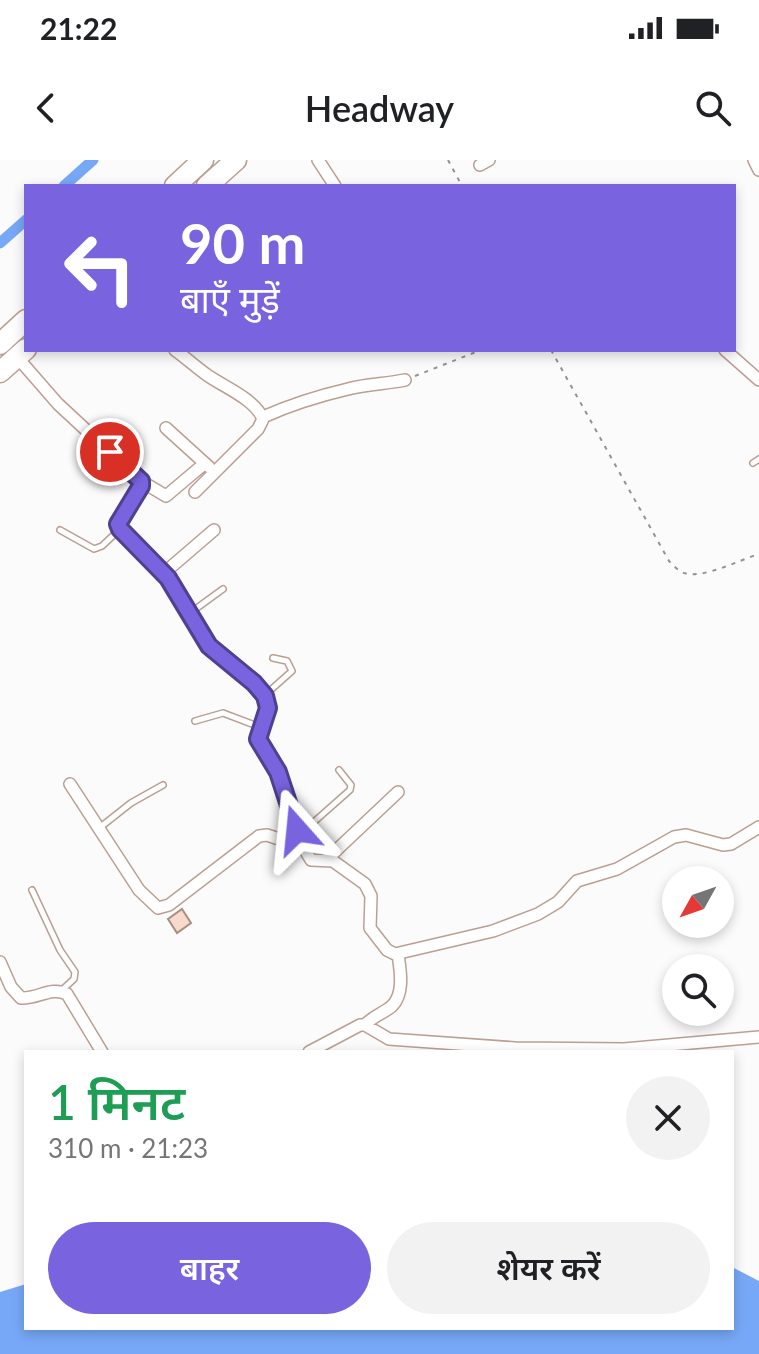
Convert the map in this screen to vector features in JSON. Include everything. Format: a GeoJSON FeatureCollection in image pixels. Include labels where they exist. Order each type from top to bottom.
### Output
{"type":"FeatureCollection","features":[{"type":"Feature","properties":{"kind":"highway"},"geometry":{"type":"LineString","coordinates":[[177,184],[203,160]]}},
{"type":"Feature","properties":{"kind":"highway"},"geometry":{"type":"LineString","coordinates":[[0,344],[24,322]]}},
{"type":"Feature","properties":{"kind":"highway"},"geometry":{"type":"LineString","coordinates":[[0,372],[21,353]]}},
{"type":"Feature","properties":{"kind":"street"},"geometry":{"type":"LineString","coordinates":[[318,160],[334,184]]}},
{"type":"Feature","properties":{"kind":"street"},"geometry":{"type":"LineString","coordinates":[[754,160],[759,170]]}},
{"type":"Feature","properties":{"kind":"street"},"geometry":{"type":"LineString","coordinates":[[182,352],[250,403],[263,417]]}},
{"type":"Feature","properties":{"kind":"street"},"geometry":{"type":"LineString","coordinates":[[727,352],[759,380]]}},
{"type":"Feature","properties":{"kind":"street"},"geometry":{"type":"LineString","coordinates":[[21,353],[58,404],[141,481],[166,496],[204,464]]}},
{"type":"Feature","properties":{"kind":"street"},"geometry":{"type":"LineString","coordinates":[[195,492],[258,429],[263,417],[289,404],[347,389],[405,380]]}},
{"type":"Feature","properties":{"kind":"street"},"geometry":{"type":"LineString","coordinates":[[166,428],[204,464],[217,471]]}},
{"type":"Feature","properties":{"kind":"street"},"geometry":{"type":"LineString","coordinates":[[141,481],[118,524],[120,529],[164,573],[209,646],[265,696],[268,708],[258,739],[278,772],[297,826],[296,835],[311,860],[327,859],[365,884],[371,896],[370,928],[393,954],[493,931],[538,914],[558,902],[577,881],[617,869],[674,837],[700,836],[723,845],[731,844],[759,827]]}},
{"type":"Feature","properties":{"kind":"street"},"geometry":{"type":"LineString","coordinates":[[164,573],[214,530]]}},
{"type":"Feature","properties":{"kind":"street"},"geometry":{"type":"LineString","coordinates":[[70,784],[139,890],[152,904],[163,908],[259,836],[282,840],[296,835]]}},
{"type":"Feature","properties":{"kind":"street"},"geometry":{"type":"LineString","coordinates":[[327,859],[398,792]]}},
{"type":"Feature","properties":{"kind":"street"},"geometry":{"type":"LineString","coordinates":[[313,1050],[365,1025],[391,1007],[401,985],[398,954]]}},
{"type":"Feature","properties":{"kind":"street"},"geometry":{"type":"LineString","coordinates":[[0,962],[11,987],[21,998],[61,991],[76,1006],[101,1050]]}},
{"type":"Feature","properties":{"kind":"street"},"geometry":{"type":"LineString","coordinates":[[365,1025],[389,1039],[515,1048],[624,1049],[759,1037]]}},
{"type":"Feature","properties":{"kind":"lane"},"geometry":{"type":"LineString","coordinates":[[60,530],[94,549],[102,546],[120,529]]}},
{"type":"Feature","properties":{"kind":"lane"},"geometry":{"type":"LineString","coordinates":[[189,614],[223,589]]}},
{"type":"Feature","properties":{"kind":"lane"},"geometry":{"type":"LineString","coordinates":[[265,696],[292,671],[287,661],[273,658]]}},
{"type":"Feature","properties":{"kind":"lane"},"geometry":{"type":"LineString","coordinates":[[195,721],[223,713],[260,727]]}},
{"type":"Feature","properties":{"kind":"lane"},"geometry":{"type":"LineString","coordinates":[[296,835],[350,790],[351,785],[339,770]]}},
{"type":"Feature","properties":{"kind":"lane"},"geometry":{"type":"LineString","coordinates":[[98,829],[131,803],[163,785]]}},
{"type":"Feature","properties":{"kind":"lane"},"geometry":{"type":"LineString","coordinates":[[32,890],[60,950],[75,972],[74,979],[61,991]]}},
{"type":"Feature","properties":{"kind":"path"},"geometry":{"type":"LineString","coordinates":[[448,160],[461,184]]}},
{"type":"Feature","properties":{"kind":"path"},"geometry":{"type":"LineString","coordinates":[[405,380],[476,352]]}},
{"type":"Feature","properties":{"kind":"path"},"geometry":{"type":"LineString","coordinates":[[552,352],[669,561],[679,570],[692,573],[715,570],[759,554]]}},
{"type":"Feature","properties":{"kind":"water"},"geometry":{"type":"Polygon","coordinates":[[[734,1268],[759,1281],[759,1354],[0,1354],[0,1292],[24,1285],[24,1330],[734,1330],[734,1268]]]}},
{"type":"Feature","properties":{"kind":"building"},"geometry":{"type":"Polygon","coordinates":[[[182,909],[191,923],[177,933],[168,919],[182,909]]]}},
{"type":"Feature","properties":{"kind":"waterway"},"geometry":{"type":"LineString","coordinates":[[66,184],[93,160]]}},
{"type":"Feature","properties":{"kind":"waterway"},"geometry":{"type":"LineString","coordinates":[[0,243],[24,222]]}},
{"type":"Feature","properties":{"kind":"route"},"geometry":{"type":"LineString","coordinates":[[110,452],[141,481],[118,524],[120,529],[168,578],[201,637],[265,696],[267,715],[261,723],[258,739],[278,772],[297,830]]}}]}
